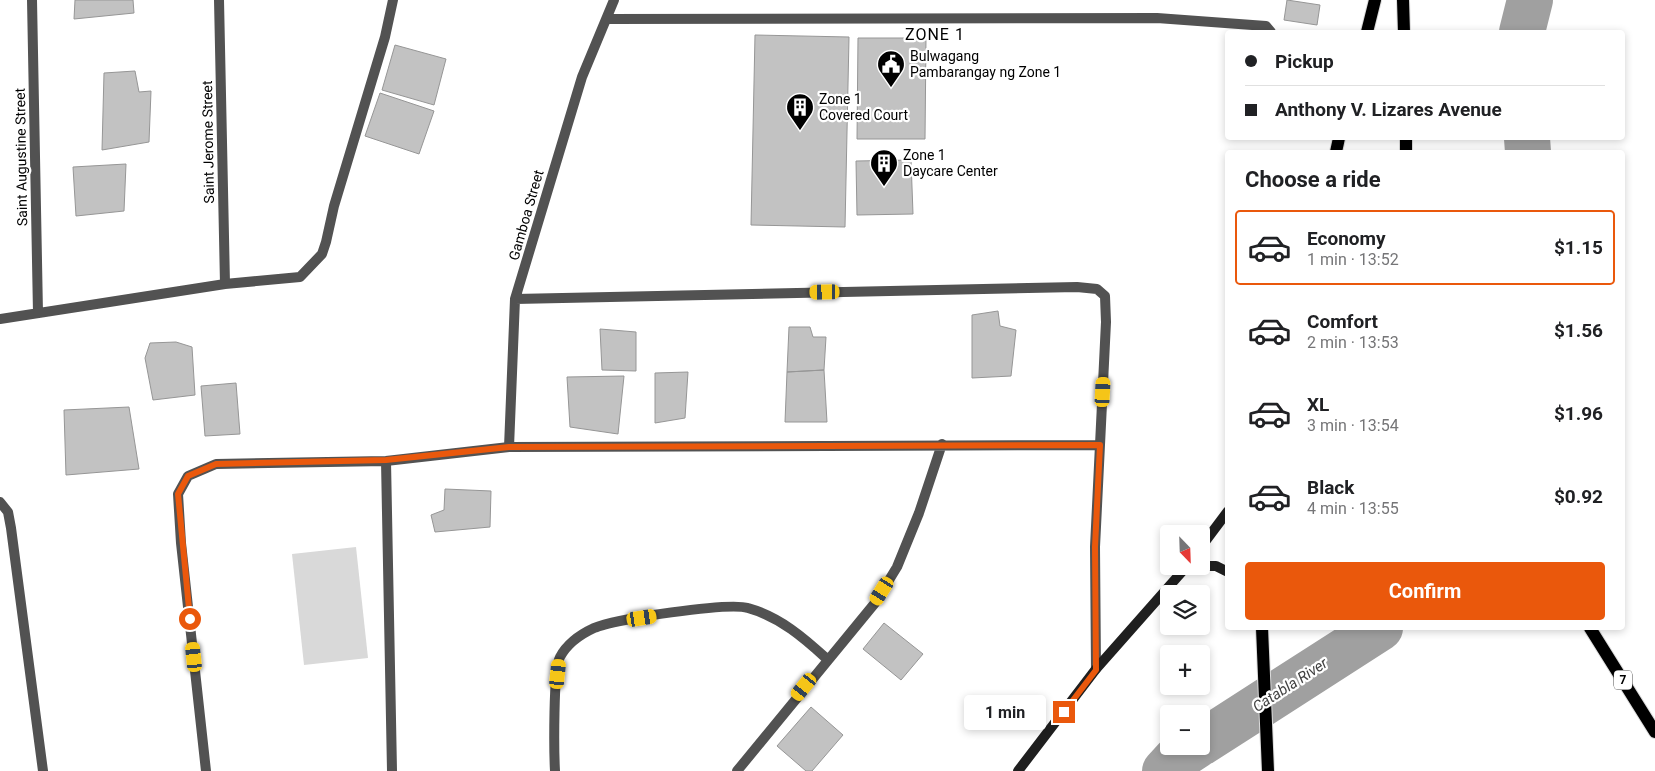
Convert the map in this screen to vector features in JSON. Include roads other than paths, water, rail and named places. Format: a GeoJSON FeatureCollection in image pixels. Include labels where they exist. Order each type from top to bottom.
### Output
{"type":"FeatureCollection","features":[{"type":"Feature","properties":{"kind":"main road"},"geometry":{"type":"LineString","coordinates":[[1367,30],[1375,0]]}},
{"type":"Feature","properties":{"kind":"main road"},"geometry":{"type":"LineString","coordinates":[[1403,0],[1404,30]]}},
{"type":"Feature","properties":{"kind":"main road"},"geometry":{"type":"LineString","coordinates":[[1210,535],[1225,515]]}},
{"type":"Feature","properties":{"kind":"main road"},"geometry":{"type":"LineString","coordinates":[[1210,566],[1216,566],[1225,570]]}},
{"type":"Feature","properties":{"kind":"main road"},"geometry":{"type":"LineString","coordinates":[[1018,771],[1096,670],[1179,575]]}},
{"type":"Feature","properties":{"kind":"main road"},"geometry":{"type":"LineString","coordinates":[[1262,630],[1268,771]]}},
{"type":"Feature","properties":{"kind":"main road","name":"7"},"geometry":{"type":"LineString","coordinates":[[1591,630],[1655,732]]}},
{"type":"Feature","properties":{"kind":"street","name":"Saint Augustine Street"},"geometry":{"type":"LineString","coordinates":[[32,0],[38,313]]}},
{"type":"Feature","properties":{"kind":"street","name":"Saint Jerome Street"},"geometry":{"type":"LineString","coordinates":[[219,0],[225,284]]}},
{"type":"Feature","properties":{"kind":"street"},"geometry":{"type":"LineString","coordinates":[[0,319],[133,300],[225,284],[300,277],[322,254],[385,37],[393,0]]}},
{"type":"Feature","properties":{"kind":"street","name":"Gamboa Street"},"geometry":{"type":"LineString","coordinates":[[509,447],[515,299],[582,77],[614,0]]}},
{"type":"Feature","properties":{"kind":"street"},"geometry":{"type":"LineString","coordinates":[[607,18],[1157,18],[1266,26],[1269,30]]}},
{"type":"Feature","properties":{"kind":"street"},"geometry":{"type":"LineString","coordinates":[[515,299],[1091,287],[1101,291],[1106,302],[1095,547],[1096,670]]}},
{"type":"Feature","properties":{"kind":"street"},"geometry":{"type":"LineString","coordinates":[[206,771],[178,494],[188,476],[216,464],[386,460],[509,447],[942,444],[1100,445]]}},
{"type":"Feature","properties":{"kind":"street"},"geometry":{"type":"LineString","coordinates":[[737,771],[827,659],[875,603],[897,567],[919,513],[942,444]]}},
{"type":"Feature","properties":{"kind":"street"},"geometry":{"type":"LineString","coordinates":[[386,460],[392,771]]}},
{"type":"Feature","properties":{"kind":"street"},"geometry":{"type":"LineString","coordinates":[[0,502],[8,512],[11,528],[43,771]]}},
{"type":"Feature","properties":{"kind":"street"},"geometry":{"type":"LineString","coordinates":[[555,771],[556,689],[559,659],[571,643],[596,628],[678,612],[747,607],[795,630],[827,659]]}},
{"type":"Feature","properties":{"kind":"waterway","name":"Catabla River"},"geometry":{"type":"LineString","coordinates":[[1522,30],[1530,0]]}},
{"type":"Feature","properties":{"kind":"waterway","name":"Catabla River"},"geometry":{"type":"LineString","coordinates":[[1527,140],[1528,150]]}},
{"type":"Feature","properties":{"kind":"waterway","name":"Catabla River"},"geometry":{"type":"LineString","coordinates":[[1210,737],[1377,630]]}},
{"type":"Feature","properties":{"kind":"waterway","name":"Catabla River"},"geometry":{"type":"LineString","coordinates":[[1165,771],[1182,755]]}},
{"type":"Feature","properties":{"kind":"place","name":"Bulwagang Pambarangay ng Zone 1"},"geometry":{"type":"Point","coordinates":[891,88]}},
{"type":"Feature","properties":{"kind":"place","name":"Zone 1 Covered Court"},"geometry":{"type":"Point","coordinates":[800,131]}},
{"type":"Feature","properties":{"kind":"place","name":"Zone 1 Daycare Center"},"geometry":{"type":"Point","coordinates":[884,187]}},
{"type":"Feature","properties":{"kind":"district","name":"ZONE 1"},"geometry":{"type":"Point","coordinates":[935,34]}}]}
